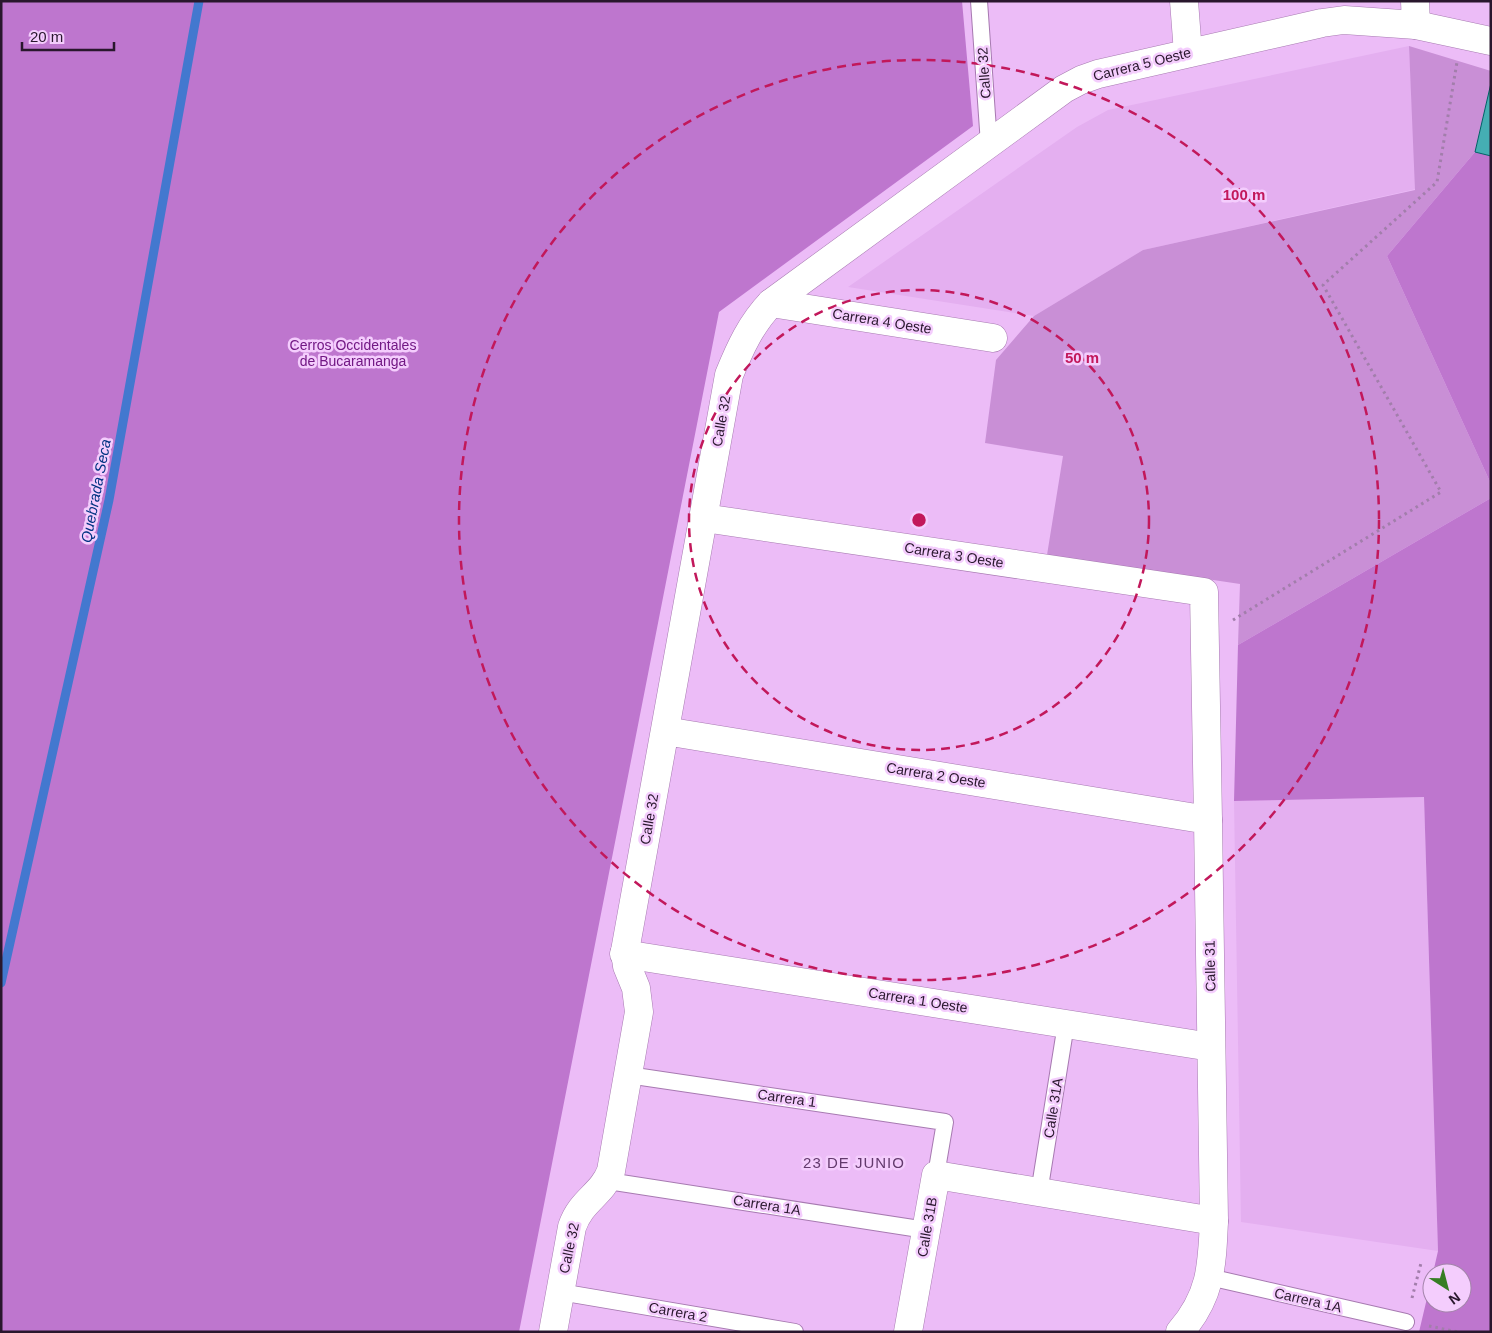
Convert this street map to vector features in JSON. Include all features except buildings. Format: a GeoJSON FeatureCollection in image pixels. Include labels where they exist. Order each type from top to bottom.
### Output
{"type":"FeatureCollection","features":[{"type":"Feature","properties":{"kind":"street"},"geometry":{"type":"LineString","coordinates":[[1184,1],[1188,53]]}},
{"type":"Feature","properties":{"kind":"street","name":"Carrera 5 Oeste"},"geometry":{"type":"LineString","coordinates":[[771,303],[1064,89],[1081,80],[1098,74],[1322,23],[1415,13],[1462,35],[1491,41]]}},
{"type":"Feature","properties":{"kind":"street","name":"Carrera 4 Oeste"},"geometry":{"type":"LineString","coordinates":[[771,303],[993,338]]}},
{"type":"Feature","properties":{"kind":"street","name":"Calle 32"},"geometry":{"type":"LineString","coordinates":[[552,1332],[576,1215],[608,1181],[611,1172],[639,1012],[636,988],[624,954],[729,375],[751,328],[771,303]]}},
{"type":"Feature","properties":{"kind":"street","name":"Carrera 3 Oeste"},"geometry":{"type":"LineString","coordinates":[[704,518],[1204,592]]}},
{"type":"Feature","properties":{"kind":"street","name":"Calle 31"},"geometry":{"type":"LineString","coordinates":[[1180,1332],[1202,1301],[1210,1277],[1214,1221],[1204,592]]}},
{"type":"Feature","properties":{"kind":"street","name":"Carrera 2 Oeste"},"geometry":{"type":"LineString","coordinates":[[665,731],[1208,820]]}},
{"type":"Feature","properties":{"kind":"street","name":"Carrera 1 Oeste"},"geometry":{"type":"LineString","coordinates":[[624,954],[1211,1047]]}},
{"type":"Feature","properties":{"kind":"street"},"geometry":{"type":"LineString","coordinates":[[936,1175],[1214,1221]]}},
{"type":"Feature","properties":{"kind":"street","name":"Calle 31B"},"geometry":{"type":"LineString","coordinates":[[908,1332],[936,1175]]}},
{"type":"Feature","properties":{"kind":"lane","name":"Calle 32"},"geometry":{"type":"LineString","coordinates":[[979,1],[989,144]]}},
{"type":"Feature","properties":{"kind":"lane","name":"Calle 31A"},"geometry":{"type":"LineString","coordinates":[[1039,1192],[1066,1024]]}},
{"type":"Feature","properties":{"kind":"lane","name":"Carrera 1"},"geometry":{"type":"LineString","coordinates":[[628,1075],[945,1122]]}},
{"type":"Feature","properties":{"kind":"lane","name":"Calle 31B"},"geometry":{"type":"LineString","coordinates":[[936,1175],[945,1122]]}},
{"type":"Feature","properties":{"kind":"lane","name":"Carrera 1A"},"geometry":{"type":"LineString","coordinates":[[608,1181],[926,1230]]}},
{"type":"Feature","properties":{"kind":"lane","name":"Carrera 1A"},"geometry":{"type":"LineString","coordinates":[[1210,1277],[1406,1322]]}},
{"type":"Feature","properties":{"kind":"lane","name":"Carrera 2"},"geometry":{"type":"LineString","coordinates":[[560,1292],[795,1332]]}},
{"type":"Feature","properties":{"kind":"path"},"geometry":{"type":"LineString","coordinates":[[1204,637],[1441,492],[1324,285],[1437,182],[1462,35]]}},
{"type":"Feature","properties":{"kind":"path"},"geometry":{"type":"LineString","coordinates":[[1406,1322],[1458,1332]]}},
{"type":"Feature","properties":{"kind":"shaded area"},"geometry":{"type":"Polygon","coordinates":[[[1409,46],[1416,189],[1143,250],[1034,316],[848,287],[1077,127],[1108,110],[1409,46]]]}},
{"type":"Feature","properties":{"kind":"shaded area"},"geometry":{"type":"Polygon","coordinates":[[[1409,46],[1491,71],[1491,83],[1475,152],[1387,256],[1491,484],[1491,498],[1238,645],[1240,584],[1047,555],[1063,456],[985,443],[996,360],[1034,316],[1143,250],[1415,190],[1409,46]]]}},
{"type":"Feature","properties":{"kind":"shaded area"},"geometry":{"type":"Polygon","coordinates":[[[1424,797],[1438,1251],[1241,1222],[1234,801],[1424,797]]]}},
{"type":"Feature","properties":{"kind":"green space","name":"Cerros Occidentales de Bucaramanga"},"geometry":{"type":"Polygon","coordinates":[[[1,1],[962,1],[973,126],[719,312],[519,1332],[1,1332],[1,1]]]}},
{"type":"Feature","properties":{"kind":"green space"},"geometry":{"type":"Polygon","coordinates":[[[1475,152],[1491,156],[1491,484],[1387,256],[1475,152]]]}},
{"type":"Feature","properties":{"kind":"green space"},"geometry":{"type":"Polygon","coordinates":[[[1491,498],[1491,1332],[1419,1332],[1423,1313],[1472,1313],[1472,1263],[1435,1263],[1438,1251],[1424,797],[1234,801],[1238,645],[1491,498]]]}},
{"type":"Feature","properties":{"kind":"waterway","name":"Quebrada Seca"},"geometry":{"type":"LineString","coordinates":[[1,983],[109,500],[199,1]]}},
{"type":"Feature","properties":{"kind":"district","name":"23 DE JUNIO"},"geometry":{"type":"Point","coordinates":[854,1163]}}]}
